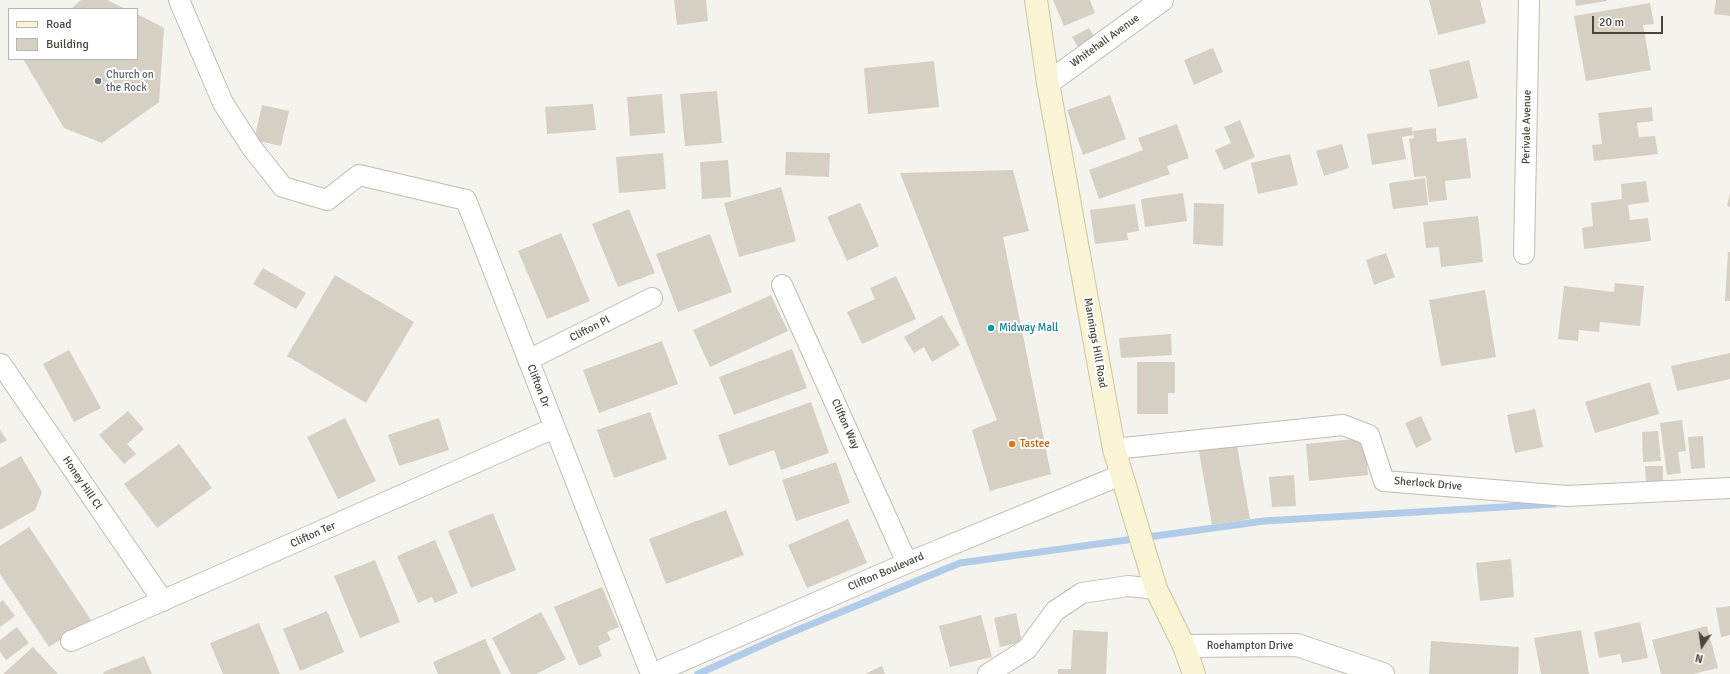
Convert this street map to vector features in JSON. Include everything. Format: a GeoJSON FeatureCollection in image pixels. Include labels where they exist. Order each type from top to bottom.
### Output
{"type":"FeatureCollection","features":[{"type":"Feature","properties":{"kind":"main road","name":"Mannings Hill Road"},"geometry":{"type":"LineString","coordinates":[[1036,0],[1048,83],[1114,449],[1156,589],[1184,646],[1194,674]]}},
{"type":"Feature","properties":{"kind":"street","name":"Clifton Dr"},"geometry":{"type":"LineString","coordinates":[[179,0],[223,103],[252,148],[283,187],[327,200],[359,175],[466,200],[554,428],[652,674]]}},
{"type":"Feature","properties":{"kind":"street","name":"Whitehall Avenue"},"geometry":{"type":"LineString","coordinates":[[1048,83],[1162,0]]}},
{"type":"Feature","properties":{"kind":"street","name":"Perivale Avenue"},"geometry":{"type":"LineString","coordinates":[[1524,254],[1529,0]]}},
{"type":"Feature","properties":{"kind":"street","name":"Clifton Way"},"geometry":{"type":"LineString","coordinates":[[782,285],[907,563]]}},
{"type":"Feature","properties":{"kind":"street","name":"Clifton Pl"},"geometry":{"type":"LineString","coordinates":[[528,360],[652,298]]}},
{"type":"Feature","properties":{"kind":"street","name":"Honey Hill Cl"},"geometry":{"type":"LineString","coordinates":[[1,364],[163,601]]}},
{"type":"Feature","properties":{"kind":"street","name":"Sherlock Drive"},"geometry":{"type":"LineString","coordinates":[[1114,449],[1343,425],[1369,435],[1384,481],[1567,496],[1730,488]]}},
{"type":"Feature","properties":{"kind":"street","name":"Clifton Ter"},"geometry":{"type":"LineString","coordinates":[[71,642],[554,428]]}},
{"type":"Feature","properties":{"kind":"street","name":"Clifton Boulevard"},"geometry":{"type":"LineString","coordinates":[[652,674],[907,563],[1124,485]]}},
{"type":"Feature","properties":{"kind":"street"},"geometry":{"type":"LineString","coordinates":[[988,674],[1027,649],[1055,611],[1082,593],[1128,586],[1156,589]]}},
{"type":"Feature","properties":{"kind":"street","name":"Roehampton Drive"},"geometry":{"type":"LineString","coordinates":[[1184,646],[1297,645],[1383,674]]}},
{"type":"Feature","properties":{"kind":"building"},"geometry":{"type":"Polygon","coordinates":[[[81,0],[107,0],[124,8],[72,8],[81,0]]]}},
{"type":"Feature","properties":{"kind":"building"},"geometry":{"type":"Polygon","coordinates":[[[674,0],[706,0],[708,21],[677,25],[674,0]]]}},
{"type":"Feature","properties":{"kind":"building"},"geometry":{"type":"Polygon","coordinates":[[[1053,0],[1090,0],[1095,13],[1064,26],[1053,0]]]}},
{"type":"Feature","properties":{"kind":"building"},"geometry":{"type":"Polygon","coordinates":[[[1429,0],[1480,0],[1486,23],[1438,35],[1429,0]]]}},
{"type":"Feature","properties":{"kind":"building"},"geometry":{"type":"Polygon","coordinates":[[[1575,0],[1607,0],[1607,1],[1576,6],[1575,0]]]}},
{"type":"Feature","properties":{"kind":"building"},"geometry":{"type":"Polygon","coordinates":[[[1716,0],[1730,0],[1730,16],[1714,14],[1716,0]]]}},
{"type":"Feature","properties":{"kind":"building"},"geometry":{"type":"Polygon","coordinates":[[[1650,3],[1654,24],[1643,25],[1651,70],[1586,81],[1574,16],[1650,3]]]}},
{"type":"Feature","properties":{"kind":"building","name":"Church on the Rock"},"geometry":{"type":"Polygon","coordinates":[[[138,15],[164,28],[159,102],[102,143],[64,128],[24,60],[138,60],[138,15]]]}},
{"type":"Feature","properties":{"kind":"building"},"geometry":{"type":"Polygon","coordinates":[[[1089,28],[1096,39],[1079,49],[1072,37],[1089,28]]]}},
{"type":"Feature","properties":{"kind":"building"},"geometry":{"type":"Polygon","coordinates":[[[1213,48],[1223,72],[1194,85],[1184,60],[1213,48]]]}},
{"type":"Feature","properties":{"kind":"building"},"geometry":{"type":"Polygon","coordinates":[[[1469,60],[1478,98],[1438,107],[1429,70],[1469,60]]]}},
{"type":"Feature","properties":{"kind":"building"},"geometry":{"type":"Polygon","coordinates":[[[934,61],[939,107],[868,114],[864,68],[934,61]]]}},
{"type":"Feature","properties":{"kind":"building"},"geometry":{"type":"Polygon","coordinates":[[[717,91],[722,143],[685,146],[680,94],[717,91]]]}},
{"type":"Feature","properties":{"kind":"building"},"geometry":{"type":"Polygon","coordinates":[[[662,94],[665,133],[630,136],[627,97],[662,94]]]}},
{"type":"Feature","properties":{"kind":"building"},"geometry":{"type":"Polygon","coordinates":[[[1110,95],[1126,139],[1083,155],[1067,110],[1110,95]]]}},
{"type":"Feature","properties":{"kind":"building"},"geometry":{"type":"Polygon","coordinates":[[[593,104],[596,130],[547,134],[545,107],[593,104]]]}},
{"type":"Feature","properties":{"kind":"building"},"geometry":{"type":"Polygon","coordinates":[[[262,105],[289,111],[281,146],[254,140],[262,105]]]}},
{"type":"Feature","properties":{"kind":"building"},"geometry":{"type":"Polygon","coordinates":[[[1652,107],[1653,121],[1637,123],[1639,137],[1655,136],[1658,154],[1594,161],[1592,145],[1602,144],[1598,113],[1652,107]]]}},
{"type":"Feature","properties":{"kind":"building"},"geometry":{"type":"Polygon","coordinates":[[[1240,120],[1255,157],[1224,170],[1215,150],[1231,143],[1224,127],[1240,120]]]}},
{"type":"Feature","properties":{"kind":"building"},"geometry":{"type":"Polygon","coordinates":[[[1177,124],[1189,158],[1167,166],[1170,174],[1099,199],[1089,170],[1143,150],[1138,138],[1177,124]]]}},
{"type":"Feature","properties":{"kind":"building"},"geometry":{"type":"Polygon","coordinates":[[[1412,127],[1413,135],[1402,137],[1406,159],[1372,165],[1367,134],[1412,127]]]}},
{"type":"Feature","properties":{"kind":"building"},"geometry":{"type":"Polygon","coordinates":[[[1436,128],[1437,142],[1466,138],[1471,178],[1445,181],[1447,200],[1429,202],[1426,176],[1414,177],[1409,139],[1414,138],[1413,131],[1436,128]]]}},
{"type":"Feature","properties":{"kind":"building"},"geometry":{"type":"Polygon","coordinates":[[[1342,144],[1349,168],[1324,176],[1316,151],[1342,144]]]}},
{"type":"Feature","properties":{"kind":"building"},"geometry":{"type":"Polygon","coordinates":[[[786,152],[830,153],[829,177],[785,175],[786,152]]]}},
{"type":"Feature","properties":{"kind":"building"},"geometry":{"type":"Polygon","coordinates":[[[663,153],[666,189],[619,193],[616,157],[663,153]]]}},
{"type":"Feature","properties":{"kind":"building"},"geometry":{"type":"Polygon","coordinates":[[[1290,154],[1298,185],[1258,194],[1251,163],[1290,154]]]}},
{"type":"Feature","properties":{"kind":"building"},"geometry":{"type":"Polygon","coordinates":[[[728,160],[731,197],[702,199],[700,162],[728,160]]]}},
{"type":"Feature","properties":{"kind":"building","name":"Midway Mall"},"geometry":{"type":"Polygon","coordinates":[[[1013,170],[1029,231],[1003,237],[1051,474],[990,491],[972,430],[997,420],[900,173],[1013,170]]]}},
{"type":"Feature","properties":{"kind":"building"},"geometry":{"type":"Polygon","coordinates":[[[1425,178],[1428,205],[1393,209],[1389,183],[1425,178]]]}},
{"type":"Feature","properties":{"kind":"building"},"geometry":{"type":"Polygon","coordinates":[[[1646,181],[1649,202],[1628,205],[1630,220],[1648,218],[1651,241],[1584,249],[1582,228],[1593,226],[1591,203],[1622,199],[1621,184],[1646,181]]]}},
{"type":"Feature","properties":{"kind":"building"},"geometry":{"type":"Polygon","coordinates":[[[781,187],[796,241],[739,257],[724,203],[781,187]]]}},
{"type":"Feature","properties":{"kind":"building"},"geometry":{"type":"Polygon","coordinates":[[[1183,193],[1187,221],[1145,227],[1141,199],[1183,193]]]}},
{"type":"Feature","properties":{"kind":"building"},"geometry":{"type":"Polygon","coordinates":[[[1730,193],[1730,207],[1727,206],[1730,193]]]}},
{"type":"Feature","properties":{"kind":"building"},"geometry":{"type":"Polygon","coordinates":[[[860,203],[879,246],[847,261],[827,217],[860,203]]]}},
{"type":"Feature","properties":{"kind":"building"},"geometry":{"type":"Polygon","coordinates":[[[1194,203],[1224,204],[1223,246],[1193,244],[1194,203]]]}},
{"type":"Feature","properties":{"kind":"building"},"geometry":{"type":"Polygon","coordinates":[[[1135,204],[1139,231],[1127,233],[1128,240],[1095,244],[1090,210],[1135,204]]]}},
{"type":"Feature","properties":{"kind":"building"},"geometry":{"type":"Polygon","coordinates":[[[629,209],[655,273],[618,287],[592,224],[629,209]]]}},
{"type":"Feature","properties":{"kind":"building"},"geometry":{"type":"Polygon","coordinates":[[[1478,216],[1483,262],[1441,267],[1439,247],[1426,248],[1423,222],[1478,216]]]}},
{"type":"Feature","properties":{"kind":"building"},"geometry":{"type":"Polygon","coordinates":[[[561,233],[590,301],[547,319],[518,251],[561,233]]]}},
{"type":"Feature","properties":{"kind":"building"},"geometry":{"type":"Polygon","coordinates":[[[710,234],[732,292],[678,312],[656,254],[710,234]]]}},
{"type":"Feature","properties":{"kind":"building"},"geometry":{"type":"Polygon","coordinates":[[[1728,252],[1730,252],[1730,301],[1725,301],[1728,252]]]}},
{"type":"Feature","properties":{"kind":"building"},"geometry":{"type":"Polygon","coordinates":[[[1386,253],[1395,277],[1374,285],[1366,260],[1386,253]]]}},
{"type":"Feature","properties":{"kind":"building"},"geometry":{"type":"Polygon","coordinates":[[[263,268],[306,293],[296,309],[253,284],[263,268]]]}},
{"type":"Feature","properties":{"kind":"building"},"geometry":{"type":"Polygon","coordinates":[[[335,275],[414,322],[366,403],[287,356],[335,275]]]}},
{"type":"Feature","properties":{"kind":"building"},"geometry":{"type":"Polygon","coordinates":[[[896,276],[916,319],[862,344],[847,312],[875,299],[870,288],[896,276]]]}},
{"type":"Feature","properties":{"kind":"building"},"geometry":{"type":"Polygon","coordinates":[[[1615,283],[1644,286],[1640,326],[1600,322],[1599,332],[1579,330],[1578,341],[1558,339],[1564,286],[1614,292],[1615,283]]]}},
{"type":"Feature","properties":{"kind":"building"},"geometry":{"type":"Polygon","coordinates":[[[1485,290],[1496,357],[1441,366],[1429,300],[1485,290]]]}},
{"type":"Feature","properties":{"kind":"building"},"geometry":{"type":"Polygon","coordinates":[[[771,295],[788,331],[710,367],[693,330],[771,295]]]}},
{"type":"Feature","properties":{"kind":"building"},"geometry":{"type":"Polygon","coordinates":[[[942,315],[960,345],[932,362],[924,347],[914,353],[904,337],[942,315]]]}},
{"type":"Feature","properties":{"kind":"building"},"geometry":{"type":"Polygon","coordinates":[[[1171,334],[1172,355],[1121,358],[1119,338],[1171,334]]]}},
{"type":"Feature","properties":{"kind":"building"},"geometry":{"type":"Polygon","coordinates":[[[662,341],[678,384],[599,413],[583,370],[662,341]]]}},
{"type":"Feature","properties":{"kind":"building"},"geometry":{"type":"Polygon","coordinates":[[[792,349],[807,388],[734,415],[719,377],[792,349]]]}},
{"type":"Feature","properties":{"kind":"building"},"geometry":{"type":"Polygon","coordinates":[[[69,350],[101,408],[74,422],[43,364],[69,350]]]}},
{"type":"Feature","properties":{"kind":"building"},"geometry":{"type":"Polygon","coordinates":[[[1730,353],[1730,379],[1677,391],[1671,366],[1730,353]]]}},
{"type":"Feature","properties":{"kind":"building"},"geometry":{"type":"Polygon","coordinates":[[[1137,362],[1175,362],[1175,393],[1168,393],[1168,414],[1137,414],[1137,362]]]}},
{"type":"Feature","properties":{"kind":"building"},"geometry":{"type":"Polygon","coordinates":[[[1650,382],[1659,414],[1595,433],[1585,402],[1650,382]]]}},
{"type":"Feature","properties":{"kind":"building"},"geometry":{"type":"Polygon","coordinates":[[[811,402],[829,453],[781,470],[774,450],[729,466],[718,435],[811,402]]]}},
{"type":"Feature","properties":{"kind":"building"},"geometry":{"type":"Polygon","coordinates":[[[1535,409],[1543,447],[1515,453],[1507,415],[1535,409]]]}},
{"type":"Feature","properties":{"kind":"building"},"geometry":{"type":"Polygon","coordinates":[[[128,411],[144,429],[127,444],[136,454],[124,464],[99,435],[128,411]]]}},
{"type":"Feature","properties":{"kind":"building"},"geometry":{"type":"Polygon","coordinates":[[[650,412],[667,459],[614,478],[597,430],[650,412]]]}},
{"type":"Feature","properties":{"kind":"building"},"geometry":{"type":"Polygon","coordinates":[[[1421,416],[1432,440],[1416,448],[1405,423],[1421,416]]]}},
{"type":"Feature","properties":{"kind":"building"},"geometry":{"type":"Polygon","coordinates":[[[345,418],[376,481],[338,499],[307,437],[345,418]]]}},
{"type":"Feature","properties":{"kind":"building"},"geometry":{"type":"Polygon","coordinates":[[[439,418],[449,450],[399,466],[388,435],[439,418]]]}},
{"type":"Feature","properties":{"kind":"building"},"geometry":{"type":"Polygon","coordinates":[[[1682,420],[1686,451],[1678,452],[1681,473],[1667,475],[1660,423],[1682,420]]]}},
{"type":"Feature","properties":{"kind":"building"},"geometry":{"type":"Polygon","coordinates":[[[0,430],[7,440],[0,444],[0,430]]]}},
{"type":"Feature","properties":{"kind":"building"},"geometry":{"type":"Polygon","coordinates":[[[1658,431],[1661,461],[1643,462],[1642,432],[1658,431]]]}},
{"type":"Feature","properties":{"kind":"building"},"geometry":{"type":"Polygon","coordinates":[[[1703,436],[1705,468],[1691,469],[1688,437],[1703,436]]]}},
{"type":"Feature","properties":{"kind":"building"},"geometry":{"type":"Polygon","coordinates":[[[1364,438],[1368,475],[1309,481],[1306,444],[1364,438]]]}},
{"type":"Feature","properties":{"kind":"building"},"geometry":{"type":"Polygon","coordinates":[[[1236,440],[1250,519],[1212,525],[1198,446],[1236,440]]]}},
{"type":"Feature","properties":{"kind":"building"},"geometry":{"type":"Polygon","coordinates":[[[179,444],[212,488],[157,528],[124,484],[179,444]]]}},
{"type":"Feature","properties":{"kind":"building"},"geometry":{"type":"Polygon","coordinates":[[[21,456],[42,492],[35,510],[0,530],[0,468],[21,456]]]}},
{"type":"Feature","properties":{"kind":"building"},"geometry":{"type":"Polygon","coordinates":[[[836,462],[850,503],[796,521],[782,480],[836,462]]]}},
{"type":"Feature","properties":{"kind":"building"},"geometry":{"type":"Polygon","coordinates":[[[1645,466],[1663,466],[1663,482],[1646,483],[1645,466]]]}},
{"type":"Feature","properties":{"kind":"building"},"geometry":{"type":"Polygon","coordinates":[[[1294,475],[1296,506],[1272,507],[1269,477],[1294,475]]]}},
{"type":"Feature","properties":{"kind":"building"},"geometry":{"type":"Polygon","coordinates":[[[726,510],[744,555],[666,584],[649,539],[726,510]]]}},
{"type":"Feature","properties":{"kind":"building"},"geometry":{"type":"Polygon","coordinates":[[[493,513],[516,570],[471,588],[448,531],[493,513]]]}},
{"type":"Feature","properties":{"kind":"building"},"geometry":{"type":"Polygon","coordinates":[[[848,519],[867,563],[807,588],[788,545],[848,519]]]}},
{"type":"Feature","properties":{"kind":"building"},"geometry":{"type":"Polygon","coordinates":[[[29,527],[91,620],[49,647],[0,574],[0,546],[29,527]]]}},
{"type":"Feature","properties":{"kind":"building"},"geometry":{"type":"Polygon","coordinates":[[[435,540],[458,593],[435,603],[432,597],[418,603],[397,556],[435,540]]]}},
{"type":"Feature","properties":{"kind":"building"},"geometry":{"type":"Polygon","coordinates":[[[1511,559],[1514,597],[1480,601],[1476,563],[1511,559]]]}},
{"type":"Feature","properties":{"kind":"building"},"geometry":{"type":"Polygon","coordinates":[[[375,560],[400,622],[360,638],[334,576],[375,560]]]}},
{"type":"Feature","properties":{"kind":"building"},"geometry":{"type":"Polygon","coordinates":[[[602,587],[619,627],[607,632],[611,640],[598,646],[602,656],[579,666],[554,607],[602,587]]]}},
{"type":"Feature","properties":{"kind":"building"},"geometry":{"type":"Polygon","coordinates":[[[3,600],[15,616],[0,627],[0,602],[3,600]]]}},
{"type":"Feature","properties":{"kind":"building"},"geometry":{"type":"Polygon","coordinates":[[[1730,606],[1730,635],[1721,637],[1716,608],[1730,606]]]}},
{"type":"Feature","properties":{"kind":"building"},"geometry":{"type":"Polygon","coordinates":[[[327,611],[344,652],[300,671],[283,629],[327,611]]]}},
{"type":"Feature","properties":{"kind":"building"},"geometry":{"type":"Polygon","coordinates":[[[541,612],[566,659],[536,674],[511,674],[492,638],[541,612]]]}},
{"type":"Feature","properties":{"kind":"building"},"geometry":{"type":"Polygon","coordinates":[[[1016,613],[1022,642],[1000,647],[994,618],[1016,613]]]}},
{"type":"Feature","properties":{"kind":"building"},"geometry":{"type":"Polygon","coordinates":[[[981,615],[992,657],[950,667],[939,626],[981,615]]]}},
{"type":"Feature","properties":{"kind":"building"},"geometry":{"type":"Polygon","coordinates":[[[1640,622],[1648,658],[1622,663],[1620,654],[1599,658],[1594,632],[1640,622]]]}},
{"type":"Feature","properties":{"kind":"building"},"geometry":{"type":"Polygon","coordinates":[[[259,623],[280,674],[223,674],[210,643],[259,623]]]}},
{"type":"Feature","properties":{"kind":"building"},"geometry":{"type":"Polygon","coordinates":[[[1707,626],[1718,668],[1693,674],[1661,674],[1652,640],[1707,626]]]}},
{"type":"Feature","properties":{"kind":"building"},"geometry":{"type":"Polygon","coordinates":[[[17,627],[29,643],[6,660],[0,652],[0,640],[17,627]]]}},
{"type":"Feature","properties":{"kind":"building"},"geometry":{"type":"Polygon","coordinates":[[[1073,630],[1108,632],[1106,674],[1058,674],[1058,669],[1071,669],[1073,630]]]}},
{"type":"Feature","properties":{"kind":"building"},"geometry":{"type":"Polygon","coordinates":[[[1581,630],[1589,674],[1541,674],[1534,638],[1581,630]]]}},
{"type":"Feature","properties":{"kind":"building"},"geometry":{"type":"Polygon","coordinates":[[[485,639],[501,674],[438,674],[433,662],[485,639]]]}},
{"type":"Feature","properties":{"kind":"building"},"geometry":{"type":"Polygon","coordinates":[[[1431,641],[1519,647],[1518,674],[1429,674],[1431,641]]]}},
{"type":"Feature","properties":{"kind":"building"},"geometry":{"type":"Polygon","coordinates":[[[33,647],[58,674],[3,674],[33,647]]]}},
{"type":"Feature","properties":{"kind":"building"},"geometry":{"type":"Polygon","coordinates":[[[144,656],[152,674],[104,674],[103,672],[144,656]]]}},
{"type":"Feature","properties":{"kind":"building"},"geometry":{"type":"Polygon","coordinates":[[[882,666],[885,674],[865,674],[882,666]]]}},
{"type":"Feature","properties":{"kind":"waterway"},"geometry":{"type":"LineString","coordinates":[[698,674],[778,638],[960,563],[1264,521],[1554,504]]}},
{"type":"Feature","properties":{"kind":"place","name":"Church on the Rock"},"geometry":{"type":"Point","coordinates":[98,81]}},
{"type":"Feature","properties":{"kind":"place","name":"Midway Mall"},"geometry":{"type":"Point","coordinates":[991,328]}},
{"type":"Feature","properties":{"kind":"place","name":"Tastee"},"geometry":{"type":"Point","coordinates":[1012,444]}}]}
